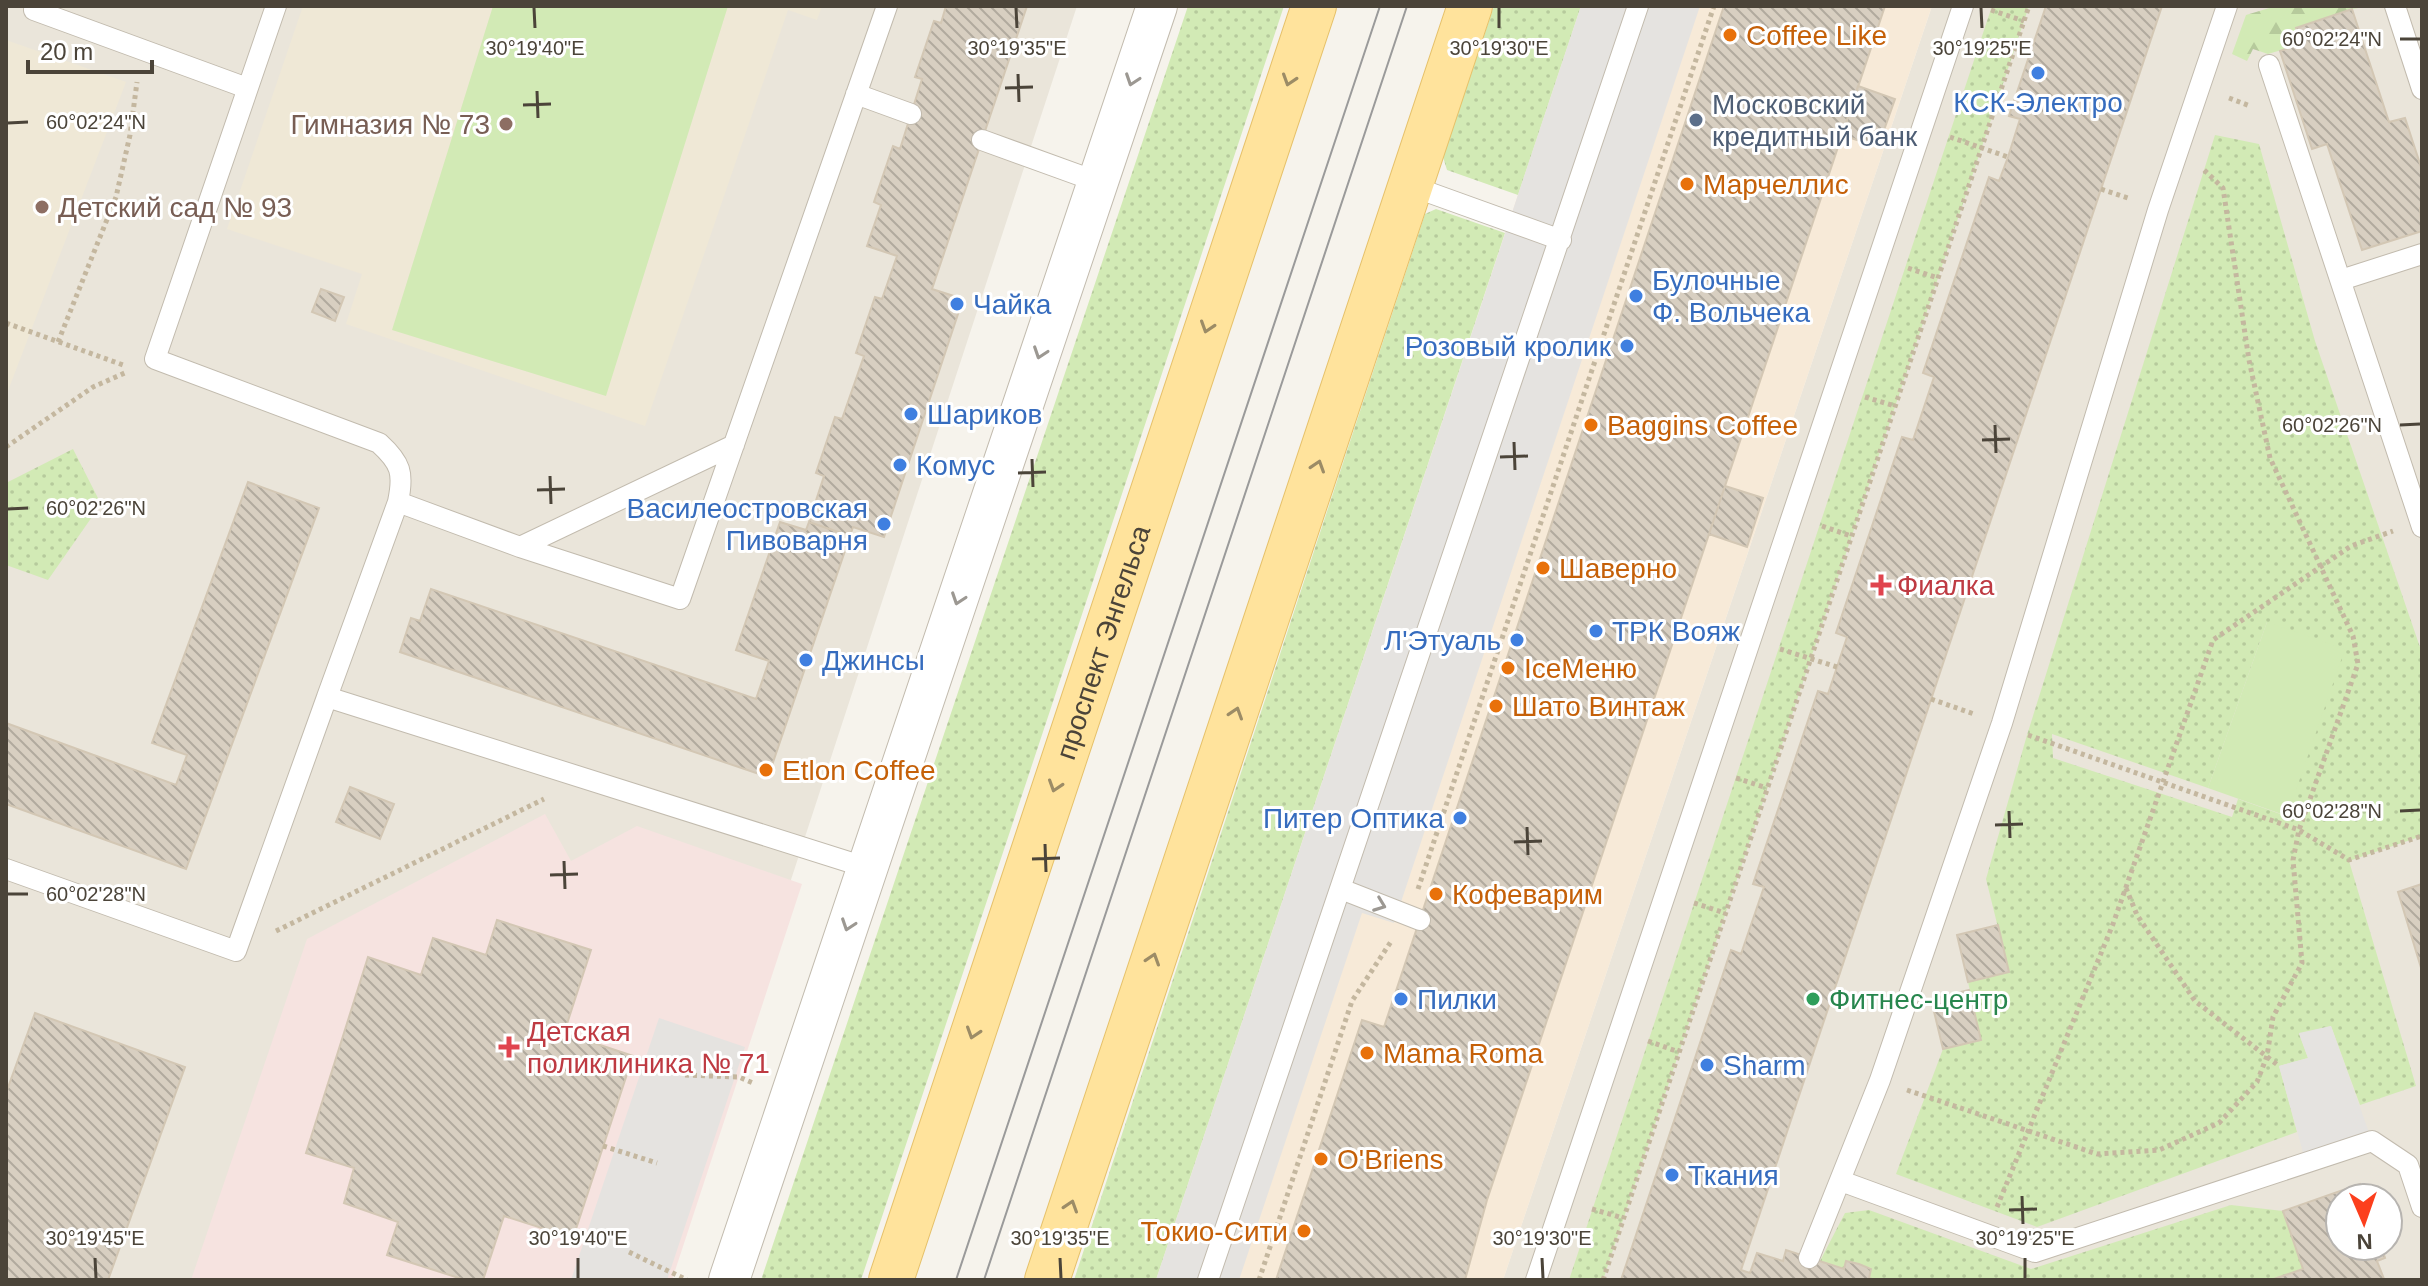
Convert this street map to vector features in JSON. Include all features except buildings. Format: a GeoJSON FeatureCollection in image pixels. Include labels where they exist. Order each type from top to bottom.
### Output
{"type":"FeatureCollection","features":[{"type":"Feature","properties":{"kind":"main road","name":"проспект Энгельса"},"geometry":{"type":"LineString","coordinates":[[891,1280],[1314,6]]}},
{"type":"Feature","properties":{"kind":"main road"},"geometry":{"type":"LineString","coordinates":[[1047,1280],[1470,6]]}},
{"type":"Feature","properties":{"kind":"street"},"geometry":{"type":"LineString","coordinates":[[729,1280],[1157,6]]}},
{"type":"Feature","properties":{"kind":"lane"},"geometry":{"type":"LineString","coordinates":[[36,6],[34,10],[247,88]]}},
{"type":"Feature","properties":{"kind":"lane"},"geometry":{"type":"LineString","coordinates":[[6,869],[236,951],[398,502],[403,478],[394,456],[379,443],[155,359],[276,6]]}},
{"type":"Feature","properties":{"kind":"lane"},"geometry":{"type":"LineString","coordinates":[[398,502],[520,547],[680,599],[887,6]]}},
{"type":"Feature","properties":{"kind":"lane"},"geometry":{"type":"LineString","coordinates":[[1208,1280],[1638,6]]}},
{"type":"Feature","properties":{"kind":"lane"},"geometry":{"type":"LineString","coordinates":[[1536,1280],[1963,6]]}},
{"type":"Feature","properties":{"kind":"lane"},"geometry":{"type":"LineString","coordinates":[[1809,1258],[1880,1080],[2002,723],[2180,146],[2227,6]]}},
{"type":"Feature","properties":{"kind":"lane"},"geometry":{"type":"LineString","coordinates":[[2395,6],[2422,89]]}},
{"type":"Feature","properties":{"kind":"lane"},"geometry":{"type":"LineString","coordinates":[[2269,65],[2421,524]]}},
{"type":"Feature","properties":{"kind":"lane"},"geometry":{"type":"LineString","coordinates":[[856,94],[911,114]]}},
{"type":"Feature","properties":{"kind":"lane"},"geometry":{"type":"LineString","coordinates":[[982,140],[1098,182]]}},
{"type":"Feature","properties":{"kind":"lane"},"geometry":{"type":"LineString","coordinates":[[1411,186],[1561,240]]}},
{"type":"Feature","properties":{"kind":"lane"},"geometry":{"type":"LineString","coordinates":[[2341,280],[2422,254]]}},
{"type":"Feature","properties":{"kind":"lane"},"geometry":{"type":"LineString","coordinates":[[520,547],[734,445]]}},
{"type":"Feature","properties":{"kind":"lane"},"geometry":{"type":"LineString","coordinates":[[327,697],[868,868]]}},
{"type":"Feature","properties":{"kind":"lane"},"geometry":{"type":"LineString","coordinates":[[1341,889],[1414,918]]}},
{"type":"Feature","properties":{"kind":"lane"},"geometry":{"type":"LineString","coordinates":[[1841,1181],[2035,1252],[2372,1141],[2408,1165],[2422,1207]]}},
{"type":"Feature","properties":{"kind":"path"},"geometry":{"type":"LineString","coordinates":[[1259,1280],[1352,1001],[1414,918],[1714,6]]}},
{"type":"Feature","properties":{"kind":"path"},"geometry":{"type":"LineString","coordinates":[[1603,1280],[2029,6]]}},
{"type":"Feature","properties":{"kind":"path"},"geometry":{"type":"LineString","coordinates":[[1991,10],[2024,21]]}},
{"type":"Feature","properties":{"kind":"path"},"geometry":{"type":"LineString","coordinates":[[58,342],[116,197],[130,135],[140,49]]}},
{"type":"Feature","properties":{"kind":"path"},"geometry":{"type":"LineString","coordinates":[[1949,136],[2008,157]]}},
{"type":"Feature","properties":{"kind":"path"},"geometry":{"type":"LineString","coordinates":[[1880,1080],[2097,1154],[2159,1150],[2219,1123],[2257,1082],[2267,1056],[2273,1017],[2302,963],[2293,860],[2299,830],[2358,664],[2353,636],[2270,458],[2249,360],[2223,188],[2180,146]]}},
{"type":"Feature","properties":{"kind":"path"},"geometry":{"type":"LineString","coordinates":[[1906,267],[1938,278]]}},
{"type":"Feature","properties":{"kind":"path"},"geometry":{"type":"LineString","coordinates":[[6,323],[134,369],[93,387],[6,447]]}},
{"type":"Feature","properties":{"kind":"path"},"geometry":{"type":"LineString","coordinates":[[1862,396],[1895,406]]}},
{"type":"Feature","properties":{"kind":"path"},"geometry":{"type":"LineString","coordinates":[[1986,1233],[2126,887],[2213,640],[2351,546],[2421,524]]}},
{"type":"Feature","properties":{"kind":"path"},"geometry":{"type":"LineString","coordinates":[[1820,526],[1851,536]]}},
{"type":"Feature","properties":{"kind":"path"},"geometry":{"type":"LineString","coordinates":[[1779,648],[1837,667]]}},
{"type":"Feature","properties":{"kind":"path"},"geometry":{"type":"LineString","coordinates":[[1931,699],[2002,723],[2035,740],[2299,830],[2349,860],[2422,836]]}},
{"type":"Feature","properties":{"kind":"path"},"geometry":{"type":"LineString","coordinates":[[1736,778],[1767,788]]}},
{"type":"Feature","properties":{"kind":"path"},"geometry":{"type":"LineString","coordinates":[[236,951],[584,779]]}},
{"type":"Feature","properties":{"kind":"path"},"geometry":{"type":"LineString","coordinates":[[2126,887],[2137,915],[2195,1001],[2279,1066]]}},
{"type":"Feature","properties":{"kind":"path"},"geometry":{"type":"LineString","coordinates":[[1694,903],[1725,913]]}},
{"type":"Feature","properties":{"kind":"path"},"geometry":{"type":"LineString","coordinates":[[1648,1041],[1679,1052]]}},
{"type":"Feature","properties":{"kind":"path"},"geometry":{"type":"LineString","coordinates":[[685,1075],[739,1077],[757,1085]]}},
{"type":"Feature","properties":{"kind":"path"},"geometry":{"type":"LineString","coordinates":[[603,1146],[657,1163]]}},
{"type":"Feature","properties":{"kind":"path"},"geometry":{"type":"LineString","coordinates":[[1592,1209],[1623,1218]]}},
{"type":"Feature","properties":{"kind":"path"},"geometry":{"type":"LineString","coordinates":[[629,1252],[687,1280]]}},
{"type":"Feature","properties":{"kind":"shaded area"},"geometry":{"type":"Polygon","coordinates":[[[6,6],[1077,6],[660,1280],[6,1280],[6,6]]]}},
{"type":"Feature","properties":{"kind":"shaded area","name":"Гимназия № 73"},"geometry":{"type":"Polygon","coordinates":[[[303,6],[822,6],[817,20],[788,10],[645,426],[346,324],[362,274],[227,229],[303,6]]]}},
{"type":"Feature","properties":{"kind":"shaded area"},"geometry":{"type":"Polygon","coordinates":[[[1581,6],[1932,6],[1503,1280],[1156,1280],[1581,6]]]}},
{"type":"Feature","properties":{"kind":"shaded area"},"geometry":{"type":"Polygon","coordinates":[[[1581,6],[1700,6],[1394,923],[1362,913],[1239,1280],[1156,1280],[1581,6]]]}},
{"type":"Feature","properties":{"kind":"shaded area"},"geometry":{"type":"Polygon","coordinates":[[[1932,6],[2422,6],[2422,1280],[1503,1280],[1932,6]]]}},
{"type":"Feature","properties":{"kind":"shaded area","name":"Детский сад № 93"},"geometry":{"type":"Polygon","coordinates":[[[6,40],[126,82],[6,396],[6,40]]]}},
{"type":"Feature","properties":{"kind":"shaded area","name":"Детская поликлиника № 71"},"geometry":{"type":"Polygon","coordinates":[[[545,814],[571,861],[637,826],[802,884],[672,1280],[191,1280],[307,939],[545,814]]]}},
{"type":"Feature","properties":{"kind":"shaded area"},"geometry":{"type":"Polygon","coordinates":[[[659,1018],[745,1047],[667,1280],[571,1280],[659,1018]]]}},
{"type":"Feature","properties":{"kind":"shaded area"},"geometry":{"type":"Polygon","coordinates":[[[2331,1026],[2372,1141],[2306,1163],[2279,1066],[2308,1058],[2299,1033],[2331,1026]]]}},
{"type":"Feature","properties":{"kind":"green space"},"geometry":{"type":"Polygon","coordinates":[[[493,6],[728,6],[606,396],[392,330],[493,6]]]}},
{"type":"Feature","properties":{"kind":"green space"},"geometry":{"type":"Polygon","coordinates":[[[1188,6],[1284,6],[861,1280],[761,1280],[1188,6]]]}},
{"type":"Feature","properties":{"kind":"green space"},"geometry":{"type":"Polygon","coordinates":[[[1494,6],[1581,6],[1518,195],[1447,170],[1443,157],[1494,6]]]}},
{"type":"Feature","properties":{"kind":"green space"},"geometry":{"type":"Polygon","coordinates":[[[1992,6],[2029,6],[1603,1280],[1569,1280],[1992,6]]]}},
{"type":"Feature","properties":{"kind":"green space"},"geometry":{"type":"Polygon","coordinates":[[[2276,6],[2372,6],[2352,9],[2296,28],[2301,44],[2268,54],[2253,49],[2247,61],[2232,54],[2246,15],[2276,6]]]}},
{"type":"Feature","properties":{"kind":"green space"},"geometry":{"type":"Polygon","coordinates":[[[2215,135],[2259,144],[2315,341],[2422,653],[2422,836],[2349,861],[2416,1086],[2360,1105],[2331,1026],[2299,1034],[2308,1058],[2279,1066],[2297,1132],[2037,1227],[1896,1174],[1943,1049],[1981,1040],[1968,982],[2009,972],[1986,879],[2027,735],[2215,135]],[[2267,622],[2208,788],[2052,734],[2053,758],[2232,817],[2238,799],[2286,816],[2267,622]]]}},
{"type":"Feature","properties":{"kind":"green space"},"geometry":{"type":"Polygon","coordinates":[[[1436,209],[1505,233],[1156,1280],[1074,1280],[1425,214],[1436,209]]]}},
{"type":"Feature","properties":{"kind":"green space"},"geometry":{"type":"Polygon","coordinates":[[[73,449],[101,504],[48,580],[6,565],[6,483],[73,449]]]}},
{"type":"Feature","properties":{"kind":"green space"},"geometry":{"type":"Polygon","coordinates":[[[2267,622],[2345,649],[2287,816],[2208,788],[2267,622]]]}},
{"type":"Feature","properties":{"kind":"green space"},"geometry":{"type":"Polygon","coordinates":[[[2231,1205],[2283,1211],[2303,1269],[2271,1280],[1875,1280],[1869,1278],[1871,1268],[1847,1261],[1844,1269],[1820,1261],[1845,1213],[1869,1210],[2031,1269],[2231,1205]]]}},
{"type":"Feature","properties":{"kind":"tram line"},"geometry":{"type":"LineString","coordinates":[[956,1280],[1380,6]]}},
{"type":"Feature","properties":{"kind":"tram line"},"geometry":{"type":"LineString","coordinates":[[984,1280],[1407,6]]}},
{"type":"Feature","properties":{"kind":"place","name":"Coffee Like"},"geometry":{"type":"Point","coordinates":[1730,35]}},
{"type":"Feature","properties":{"kind":"place","name":"КСК-Электро"},"geometry":{"type":"Point","coordinates":[2038,73]}},
{"type":"Feature","properties":{"kind":"place","name":"Московский кредитный банк"},"geometry":{"type":"Point","coordinates":[1696,120]}},
{"type":"Feature","properties":{"kind":"place","name":"Гимназия № 73"},"geometry":{"type":"Point","coordinates":[506,124]}},
{"type":"Feature","properties":{"kind":"place","name":"Марчеллис"},"geometry":{"type":"Point","coordinates":[1687,184]}},
{"type":"Feature","properties":{"kind":"place","name":"Детский сад № 93"},"geometry":{"type":"Point","coordinates":[42,207]}},
{"type":"Feature","properties":{"kind":"place","name":"Булочные Ф. Вольчека"},"geometry":{"type":"Point","coordinates":[1636,296]}},
{"type":"Feature","properties":{"kind":"place","name":"Чайка"},"geometry":{"type":"Point","coordinates":[957,304]}},
{"type":"Feature","properties":{"kind":"place","name":"Розовый кролик"},"geometry":{"type":"Point","coordinates":[1627,346]}},
{"type":"Feature","properties":{"kind":"place","name":"Шариков"},"geometry":{"type":"Point","coordinates":[911,414]}},
{"type":"Feature","properties":{"kind":"place","name":"Baggins Coffee"},"geometry":{"type":"Point","coordinates":[1591,425]}},
{"type":"Feature","properties":{"kind":"place","name":"Комус"},"geometry":{"type":"Point","coordinates":[900,465]}},
{"type":"Feature","properties":{"kind":"place","name":"Василеостровская Пивоварня"},"geometry":{"type":"Point","coordinates":[884,524]}},
{"type":"Feature","properties":{"kind":"place","name":"Шаверно"},"geometry":{"type":"Point","coordinates":[1543,568]}},
{"type":"Feature","properties":{"kind":"place","name":"Фиалка"},"geometry":{"type":"Point","coordinates":[1881,585]}},
{"type":"Feature","properties":{"kind":"place","name":"ТРК Вояж"},"geometry":{"type":"Point","coordinates":[1596,631]}},
{"type":"Feature","properties":{"kind":"place","name":"Л'Этуаль"},"geometry":{"type":"Point","coordinates":[1517,640]}},
{"type":"Feature","properties":{"kind":"place","name":"Джинсы"},"geometry":{"type":"Point","coordinates":[806,660]}},
{"type":"Feature","properties":{"kind":"place","name":"IceМеню"},"geometry":{"type":"Point","coordinates":[1508,668]}},
{"type":"Feature","properties":{"kind":"place","name":"Шато Винтаж"},"geometry":{"type":"Point","coordinates":[1496,706]}},
{"type":"Feature","properties":{"kind":"place","name":"Etlon Coffee"},"geometry":{"type":"Point","coordinates":[766,770]}},
{"type":"Feature","properties":{"kind":"place","name":"Питер Оптика"},"geometry":{"type":"Point","coordinates":[1460,818]}},
{"type":"Feature","properties":{"kind":"place","name":"Кофеварим"},"geometry":{"type":"Point","coordinates":[1436,894]}},
{"type":"Feature","properties":{"kind":"place","name":"Пилки"},"geometry":{"type":"Point","coordinates":[1401,999]}},
{"type":"Feature","properties":{"kind":"place","name":"Фитнес-центр"},"geometry":{"type":"Point","coordinates":[1813,999]}},
{"type":"Feature","properties":{"kind":"place","name":"Детская поликлиника № 71"},"geometry":{"type":"Point","coordinates":[509,1047]}},
{"type":"Feature","properties":{"kind":"place","name":"Mama Roma"},"geometry":{"type":"Point","coordinates":[1367,1053]}},
{"type":"Feature","properties":{"kind":"place","name":"Sharm"},"geometry":{"type":"Point","coordinates":[1707,1065]}},
{"type":"Feature","properties":{"kind":"place","name":"O'Briens"},"geometry":{"type":"Point","coordinates":[1321,1159]}},
{"type":"Feature","properties":{"kind":"place","name":"Ткания"},"geometry":{"type":"Point","coordinates":[1672,1175]}},
{"type":"Feature","properties":{"kind":"place","name":"Токио-Сити"},"geometry":{"type":"Point","coordinates":[1304,1231]}}]}
